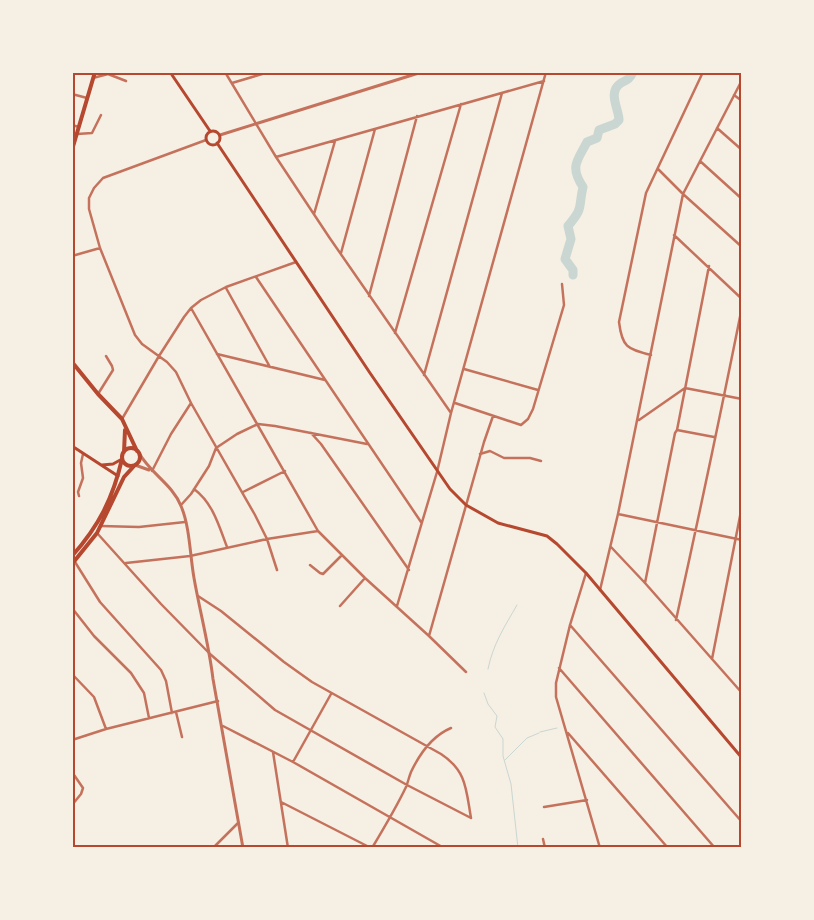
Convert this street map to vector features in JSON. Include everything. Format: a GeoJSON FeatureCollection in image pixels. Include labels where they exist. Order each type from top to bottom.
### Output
{"type":"FeatureCollection","features":[{"type":"Feature","properties":{"kind":"main road"},"geometry":{"type":"LineString","coordinates":[[72,150],[95,72]]}},
{"type":"Feature","properties":{"kind":"main road"},"geometry":{"type":"LineString","coordinates":[[170,72],[210,131]]}},
{"type":"Feature","properties":{"kind":"main road"},"geometry":{"type":"LineString","coordinates":[[210,131],[216,131],[220,135],[217,143],[212,145],[206,140],[206,135],[210,131]]}},
{"type":"Feature","properties":{"kind":"main road"},"geometry":{"type":"LineString","coordinates":[[217,143],[450,489],[466,505],[498,523],[547,536],[557,544],[586,573],[742,758]]}},
{"type":"Feature","properties":{"kind":"main road"},"geometry":{"type":"LineString","coordinates":[[72,362],[98,394],[122,419],[139,458],[124,477],[97,533],[73,563]]}},
{"type":"Feature","properties":{"kind":"main road"},"geometry":{"type":"LineString","coordinates":[[72,556],[89,537],[105,511],[118,476],[124,452],[125,427]]}},
{"type":"Feature","properties":{"kind":"main road"},"geometry":{"type":"LineString","coordinates":[[72,446],[118,476]]}},
{"type":"Feature","properties":{"kind":"main road"},"geometry":{"type":"LineString","coordinates":[[124,452],[130,448],[138,452]]}},
{"type":"Feature","properties":{"kind":"main road"},"geometry":{"type":"LineString","coordinates":[[122,459],[127,465],[135,464]]}},
{"type":"Feature","properties":{"kind":"main road"},"geometry":{"type":"LineString","coordinates":[[102,465],[113,464],[122,459]]}},
{"type":"Feature","properties":{"kind":"street"},"geometry":{"type":"LineString","coordinates":[[225,72],[276,157],[369,297],[451,414]]}},
{"type":"Feature","properties":{"kind":"street"},"geometry":{"type":"LineString","coordinates":[[232,83],[270,72]]}},
{"type":"Feature","properties":{"kind":"street"},"geometry":{"type":"LineString","coordinates":[[220,135],[422,72]]}},
{"type":"Feature","properties":{"kind":"street"},"geometry":{"type":"LineString","coordinates":[[397,606],[437,472],[451,414],[546,72]]}},
{"type":"Feature","properties":{"kind":"street"},"geometry":{"type":"LineString","coordinates":[[651,355],[631,350],[625,344],[620,336],[619,322],[644,202],[650,184],[703,72]]}},
{"type":"Feature","properties":{"kind":"street"},"geometry":{"type":"LineString","coordinates":[[93,78],[108,74],[126,81]]}},
{"type":"Feature","properties":{"kind":"street"},"geometry":{"type":"LineString","coordinates":[[600,590],[638,421],[683,194],[742,80]]}},
{"type":"Feature","properties":{"kind":"street"},"geometry":{"type":"LineString","coordinates":[[276,157],[544,81]]}},
{"type":"Feature","properties":{"kind":"street"},"geometry":{"type":"LineString","coordinates":[[424,375],[502,93]]}},
{"type":"Feature","properties":{"kind":"street"},"geometry":{"type":"LineString","coordinates":[[72,94],[87,98]]}},
{"type":"Feature","properties":{"kind":"street"},"geometry":{"type":"LineString","coordinates":[[734,95],[742,102]]}},
{"type":"Feature","properties":{"kind":"street"},"geometry":{"type":"LineString","coordinates":[[395,333],[461,104]]}},
{"type":"Feature","properties":{"kind":"street"},"geometry":{"type":"LineString","coordinates":[[77,134],[92,133],[101,115]]}},
{"type":"Feature","properties":{"kind":"street"},"geometry":{"type":"LineString","coordinates":[[369,297],[416,116]]}},
{"type":"Feature","properties":{"kind":"street"},"geometry":{"type":"LineString","coordinates":[[72,125],[79,127]]}},
{"type":"Feature","properties":{"kind":"street"},"geometry":{"type":"LineString","coordinates":[[717,128],[742,150]]}},
{"type":"Feature","properties":{"kind":"street"},"geometry":{"type":"LineString","coordinates":[[341,254],[376,129]]}},
{"type":"Feature","properties":{"kind":"street"},"geometry":{"type":"LineString","coordinates":[[206,140],[103,178],[94,188],[88,203],[100,248],[135,335],[147,348],[176,372],[191,403],[243,492],[267,539],[277,570]]}},
{"type":"Feature","properties":{"kind":"street"},"geometry":{"type":"LineString","coordinates":[[314,214],[335,140]]}},
{"type":"Feature","properties":{"kind":"street"},"geometry":{"type":"LineString","coordinates":[[700,161],[742,199]]}},
{"type":"Feature","properties":{"kind":"street"},"geometry":{"type":"LineString","coordinates":[[658,169],[742,247]]}},
{"type":"Feature","properties":{"kind":"street"},"geometry":{"type":"LineString","coordinates":[[674,235],[742,299]]}},
{"type":"Feature","properties":{"kind":"street"},"geometry":{"type":"LineString","coordinates":[[72,256],[100,248]]}},
{"type":"Feature","properties":{"kind":"street"},"geometry":{"type":"LineString","coordinates":[[122,419],[159,356],[191,308],[201,300],[226,287],[296,262]]}},
{"type":"Feature","properties":{"kind":"street"},"geometry":{"type":"LineString","coordinates":[[645,583],[677,430],[708,266]]}},
{"type":"Feature","properties":{"kind":"street"},"geometry":{"type":"LineString","coordinates":[[256,277],[421,522]]}},
{"type":"Feature","properties":{"kind":"street"},"geometry":{"type":"LineString","coordinates":[[455,403],[521,425],[528,419],[533,409],[564,305],[562,284]]}},
{"type":"Feature","properties":{"kind":"street"},"geometry":{"type":"LineString","coordinates":[[226,287],[239,314],[270,367]]}},
{"type":"Feature","properties":{"kind":"street"},"geometry":{"type":"LineString","coordinates":[[676,620],[742,307]]}},
{"type":"Feature","properties":{"kind":"street"},"geometry":{"type":"LineString","coordinates":[[191,308],[318,531],[365,578],[466,672]]}},
{"type":"Feature","properties":{"kind":"street"},"geometry":{"type":"LineString","coordinates":[[217,354],[325,380]]}},
{"type":"Feature","properties":{"kind":"street"},"geometry":{"type":"LineString","coordinates":[[98,394],[113,370],[106,356]]}},
{"type":"Feature","properties":{"kind":"street"},"geometry":{"type":"LineString","coordinates":[[464,369],[538,390]]}},
{"type":"Feature","properties":{"kind":"street"},"geometry":{"type":"LineString","coordinates":[[638,421],[685,388],[742,399]]}},
{"type":"Feature","properties":{"kind":"street"},"geometry":{"type":"LineString","coordinates":[[152,472],[171,434],[191,403]]}},
{"type":"Feature","properties":{"kind":"street"},"geometry":{"type":"LineString","coordinates":[[429,636],[480,454],[493,416]]}},
{"type":"Feature","properties":{"kind":"street"},"geometry":{"type":"LineString","coordinates":[[181,505],[209,466],[216,448],[237,434],[258,424],[367,444]]}},
{"type":"Feature","properties":{"kind":"street"},"geometry":{"type":"LineString","coordinates":[[677,430],[714,437]]}},
{"type":"Feature","properties":{"kind":"street"},"geometry":{"type":"LineString","coordinates":[[311,433],[321,444],[409,570]]}},
{"type":"Feature","properties":{"kind":"street"},"geometry":{"type":"LineString","coordinates":[[480,454],[490,451],[504,458],[530,458],[541,461]]}},
{"type":"Feature","properties":{"kind":"street"},"geometry":{"type":"LineString","coordinates":[[138,452],[152,472],[170,489],[181,505],[210,654],[243,848]]}},
{"type":"Feature","properties":{"kind":"street"},"geometry":{"type":"LineString","coordinates":[[79,496],[78,492],[83,478],[81,463],[83,454]]}},
{"type":"Feature","properties":{"kind":"street"},"geometry":{"type":"LineString","coordinates":[[135,464],[152,472]]}},
{"type":"Feature","properties":{"kind":"street"},"geometry":{"type":"LineString","coordinates":[[243,492],[285,471]]}},
{"type":"Feature","properties":{"kind":"street"},"geometry":{"type":"LineString","coordinates":[[194,489],[202,495],[216,518],[227,547]]}},
{"type":"Feature","properties":{"kind":"street"},"geometry":{"type":"LineString","coordinates":[[712,659],[734,538],[742,506]]}},
{"type":"Feature","properties":{"kind":"street"},"geometry":{"type":"LineString","coordinates":[[618,514],[742,540]]}},
{"type":"Feature","properties":{"kind":"street"},"geometry":{"type":"LineString","coordinates":[[101,526],[139,527],[185,522]]}},
{"type":"Feature","properties":{"kind":"street"},"geometry":{"type":"LineString","coordinates":[[126,563],[190,556],[267,539],[318,531]]}},
{"type":"Feature","properties":{"kind":"street"},"geometry":{"type":"LineString","coordinates":[[97,533],[161,604],[210,654],[275,710],[407,786],[471,818],[464,779],[453,762],[362,709],[331,694],[284,662],[221,611],[197,595]]}},
{"type":"Feature","properties":{"kind":"street"},"geometry":{"type":"LineString","coordinates":[[611,547],[742,693]]}},
{"type":"Feature","properties":{"kind":"street"},"geometry":{"type":"LineString","coordinates":[[310,565],[323,574],[342,555]]}},
{"type":"Feature","properties":{"kind":"street"},"geometry":{"type":"LineString","coordinates":[[73,563],[100,602],[161,670],[166,681],[172,713]]}},
{"type":"Feature","properties":{"kind":"street"},"geometry":{"type":"LineString","coordinates":[[586,573],[559,668],[556,682],[556,697],[568,732],[600,848]]}},
{"type":"Feature","properties":{"kind":"street"},"geometry":{"type":"LineString","coordinates":[[340,606],[365,578]]}},
{"type":"Feature","properties":{"kind":"street"},"geometry":{"type":"LineString","coordinates":[[72,608],[94,636],[131,673],[144,693],[149,718]]}},
{"type":"Feature","properties":{"kind":"street"},"geometry":{"type":"LineString","coordinates":[[570,625],[742,822]]}},
{"type":"Feature","properties":{"kind":"street"},"geometry":{"type":"LineString","coordinates":[[559,668],[715,848]]}},
{"type":"Feature","properties":{"kind":"street"},"geometry":{"type":"LineString","coordinates":[[72,674],[94,697],[106,729]]}},
{"type":"Feature","properties":{"kind":"street"},"geometry":{"type":"LineString","coordinates":[[293,762],[331,694]]}},
{"type":"Feature","properties":{"kind":"street"},"geometry":{"type":"LineString","coordinates":[[72,740],[106,729],[218,701]]}},
{"type":"Feature","properties":{"kind":"street"},"geometry":{"type":"LineString","coordinates":[[176,712],[182,736]]}},
{"type":"Feature","properties":{"kind":"street"},"geometry":{"type":"LineString","coordinates":[[223,726],[293,762],[444,848]]}},
{"type":"Feature","properties":{"kind":"street"},"geometry":{"type":"LineString","coordinates":[[281,802],[371,848],[390,818],[426,746],[438,734],[451,728]]}},
{"type":"Feature","properties":{"kind":"street"},"geometry":{"type":"LineString","coordinates":[[568,732],[668,848]]}},
{"type":"Feature","properties":{"kind":"street"},"geometry":{"type":"LineString","coordinates":[[273,752],[288,848]]}},
{"type":"Feature","properties":{"kind":"street"},"geometry":{"type":"LineString","coordinates":[[72,772],[83,788],[81,794],[72,805]]}},
{"type":"Feature","properties":{"kind":"street"},"geometry":{"type":"LineString","coordinates":[[544,807],[586,800]]}},
{"type":"Feature","properties":{"kind":"street"},"geometry":{"type":"LineString","coordinates":[[213,848],[238,823]]}},
{"type":"Feature","properties":{"kind":"street"},"geometry":{"type":"LineString","coordinates":[[543,839],[545,848]]}},
{"type":"Feature","properties":{"kind":"waterway"},"geometry":{"type":"LineString","coordinates":[[573,275],[573,270],[565,259],[571,239],[568,226],[580,208],[583,187],[576,174],[576,163],[587,142],[597,138],[599,130],[615,124],[619,120],[614,96],[615,91],[633,72]]}},
{"type":"Feature","properties":{"kind":"waterway"},"geometry":{"type":"LineString","coordinates":[[488,669],[496,643],[517,605]]}},
{"type":"Feature","properties":{"kind":"waterway"},"geometry":{"type":"LineString","coordinates":[[484,693],[488,704],[497,716],[495,727],[503,739],[503,756],[511,784],[518,848]]}},
{"type":"Feature","properties":{"kind":"waterway"},"geometry":{"type":"LineString","coordinates":[[540,732],[557,728]]}},
{"type":"Feature","properties":{"kind":"waterway"},"geometry":{"type":"LineString","coordinates":[[505,760],[527,738],[539,733]]}}]}
